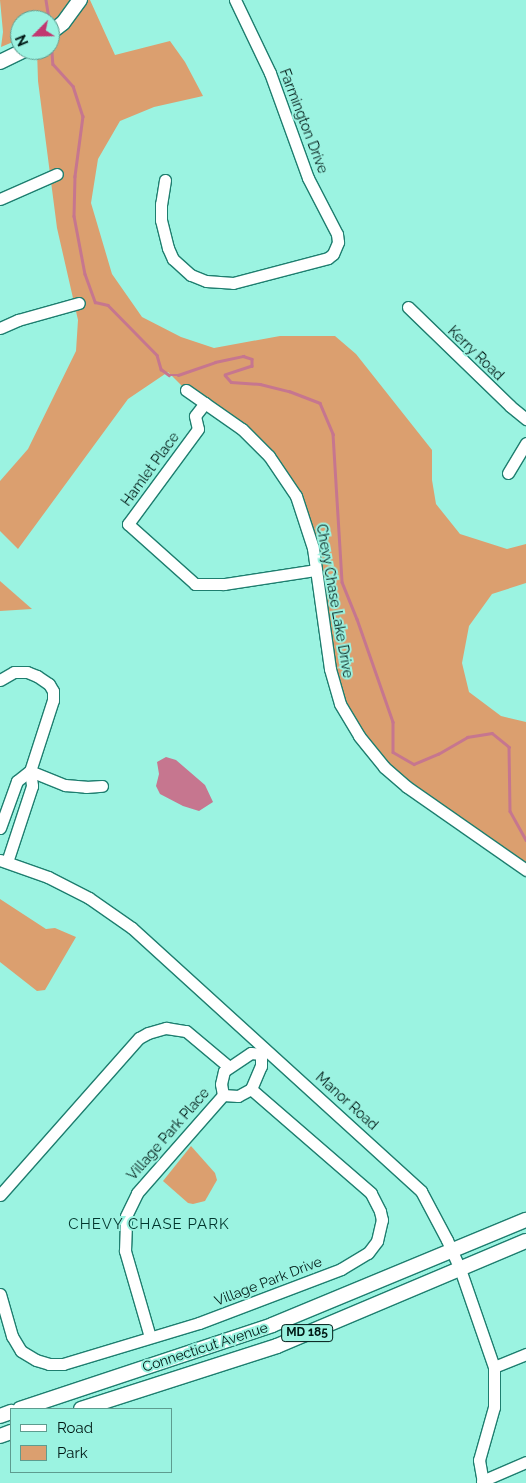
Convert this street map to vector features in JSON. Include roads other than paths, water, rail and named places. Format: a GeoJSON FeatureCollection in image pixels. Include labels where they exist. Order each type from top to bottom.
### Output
{"type":"FeatureCollection","features":[{"type":"Feature","properties":{"kind":"main road"},"geometry":{"type":"LineString","coordinates":[[60,23],[80,0]]}},
{"type":"Feature","properties":{"kind":"main road","name":"Connecticut Avenue"},"geometry":{"type":"LineString","coordinates":[[23,1408],[272,1325],[526,1220]]}},
{"type":"Feature","properties":{"kind":"main road","name":"Connecticut Avenue"},"geometry":{"type":"LineString","coordinates":[[85,1408],[277,1346],[526,1241]]}},
{"type":"Feature","properties":{"kind":"street","name":"Farmington Drive"},"geometry":{"type":"LineString","coordinates":[[166,180],[161,204],[161,220],[168,248],[173,259],[190,275],[206,281],[234,283],[328,258],[333,254],[338,242],[337,234],[308,178],[270,73],[235,0]]}},
{"type":"Feature","properties":{"kind":"street"},"geometry":{"type":"LineString","coordinates":[[0,199],[57,174]]}},
{"type":"Feature","properties":{"kind":"street"},"geometry":{"type":"LineString","coordinates":[[0,328],[18,320],[79,303]]}},
{"type":"Feature","properties":{"kind":"street","name":"Kerry Road"},"geometry":{"type":"LineString","coordinates":[[408,307],[497,394],[526,419]]}},
{"type":"Feature","properties":{"kind":"street","name":"Chevy Chase Lake Drive"},"geometry":{"type":"LineString","coordinates":[[186,390],[242,430],[269,456],[296,496],[306,521],[316,570],[330,669],[340,704],[359,736],[384,767],[407,787],[526,870]]}},
{"type":"Feature","properties":{"kind":"street","name":"Hamlet Place"},"geometry":{"type":"LineString","coordinates":[[205,403],[194,416],[198,429],[128,524],[195,584],[224,584],[316,570]]}},
{"type":"Feature","properties":{"kind":"street"},"geometry":{"type":"LineString","coordinates":[[508,473],[526,443]]}},
{"type":"Feature","properties":{"kind":"street"},"geometry":{"type":"LineString","coordinates":[[0,680],[14,672],[27,672],[44,681],[52,691],[53,700],[30,771],[32,786],[3,861]]}},
{"type":"Feature","properties":{"kind":"street"},"geometry":{"type":"LineString","coordinates":[[30,771],[65,785],[102,786]]}},
{"type":"Feature","properties":{"kind":"street"},"geometry":{"type":"LineString","coordinates":[[0,828],[17,781],[30,771]]}},
{"type":"Feature","properties":{"kind":"street","name":"Manor Road"},"geometry":{"type":"LineString","coordinates":[[3,861],[48,877],[89,898],[132,928],[263,1052],[421,1191],[460,1269],[494,1367],[494,1406],[479,1460],[482,1482]]}},
{"type":"Feature","properties":{"kind":"street"},"geometry":{"type":"LineString","coordinates":[[0,1195],[139,1038],[148,1033],[166,1028],[186,1031],[229,1067],[238,1064],[251,1053],[263,1052],[261,1066],[251,1089]]}},
{"type":"Feature","properties":{"kind":"street","name":"Village Park Place"},"geometry":{"type":"LineString","coordinates":[[150,1337],[125,1251],[126,1216],[137,1193],[223,1095],[222,1078],[224,1070],[229,1067]]}},
{"type":"Feature","properties":{"kind":"street","name":"Village Park Place"},"geometry":{"type":"LineString","coordinates":[[223,1095],[238,1096],[251,1089]]}},
{"type":"Feature","properties":{"kind":"street","name":"Village Park Drive"},"geometry":{"type":"LineString","coordinates":[[0,1294],[12,1336],[21,1351],[34,1359],[49,1364],[63,1364],[200,1323],[341,1269],[368,1253],[376,1241],[382,1220],[380,1211],[370,1193],[251,1089]]}},
{"type":"Feature","properties":{"kind":"street"},"geometry":{"type":"LineString","coordinates":[[494,1367],[526,1354]]}},
{"type":"Feature","properties":{"kind":"street"},"geometry":{"type":"LineString","coordinates":[[482,1482],[526,1462]]}},
{"type":"Feature","properties":{"kind":"waterway"},"geometry":{"type":"LineString","coordinates":[[46,0],[48,10]]}},
{"type":"Feature","properties":{"kind":"waterway"},"geometry":{"type":"LineString","coordinates":[[53,60],[53,64],[73,86],[83,116],[75,176],[74,216],[85,274],[95,302],[108,305],[157,355],[161,369],[169,375],[178,375],[215,362],[243,356],[252,359],[252,366],[225,375],[231,382],[260,384],[289,391],[320,403],[333,434],[342,582],[393,722],[393,752],[414,764],[438,754],[467,737],[492,733],[509,747],[510,811],[526,840]]}},
{"type":"Feature","properties":{"kind":"district","name":"CHEVY CHASE PARK"},"geometry":{"type":"Point","coordinates":[149,1225]}}]}
